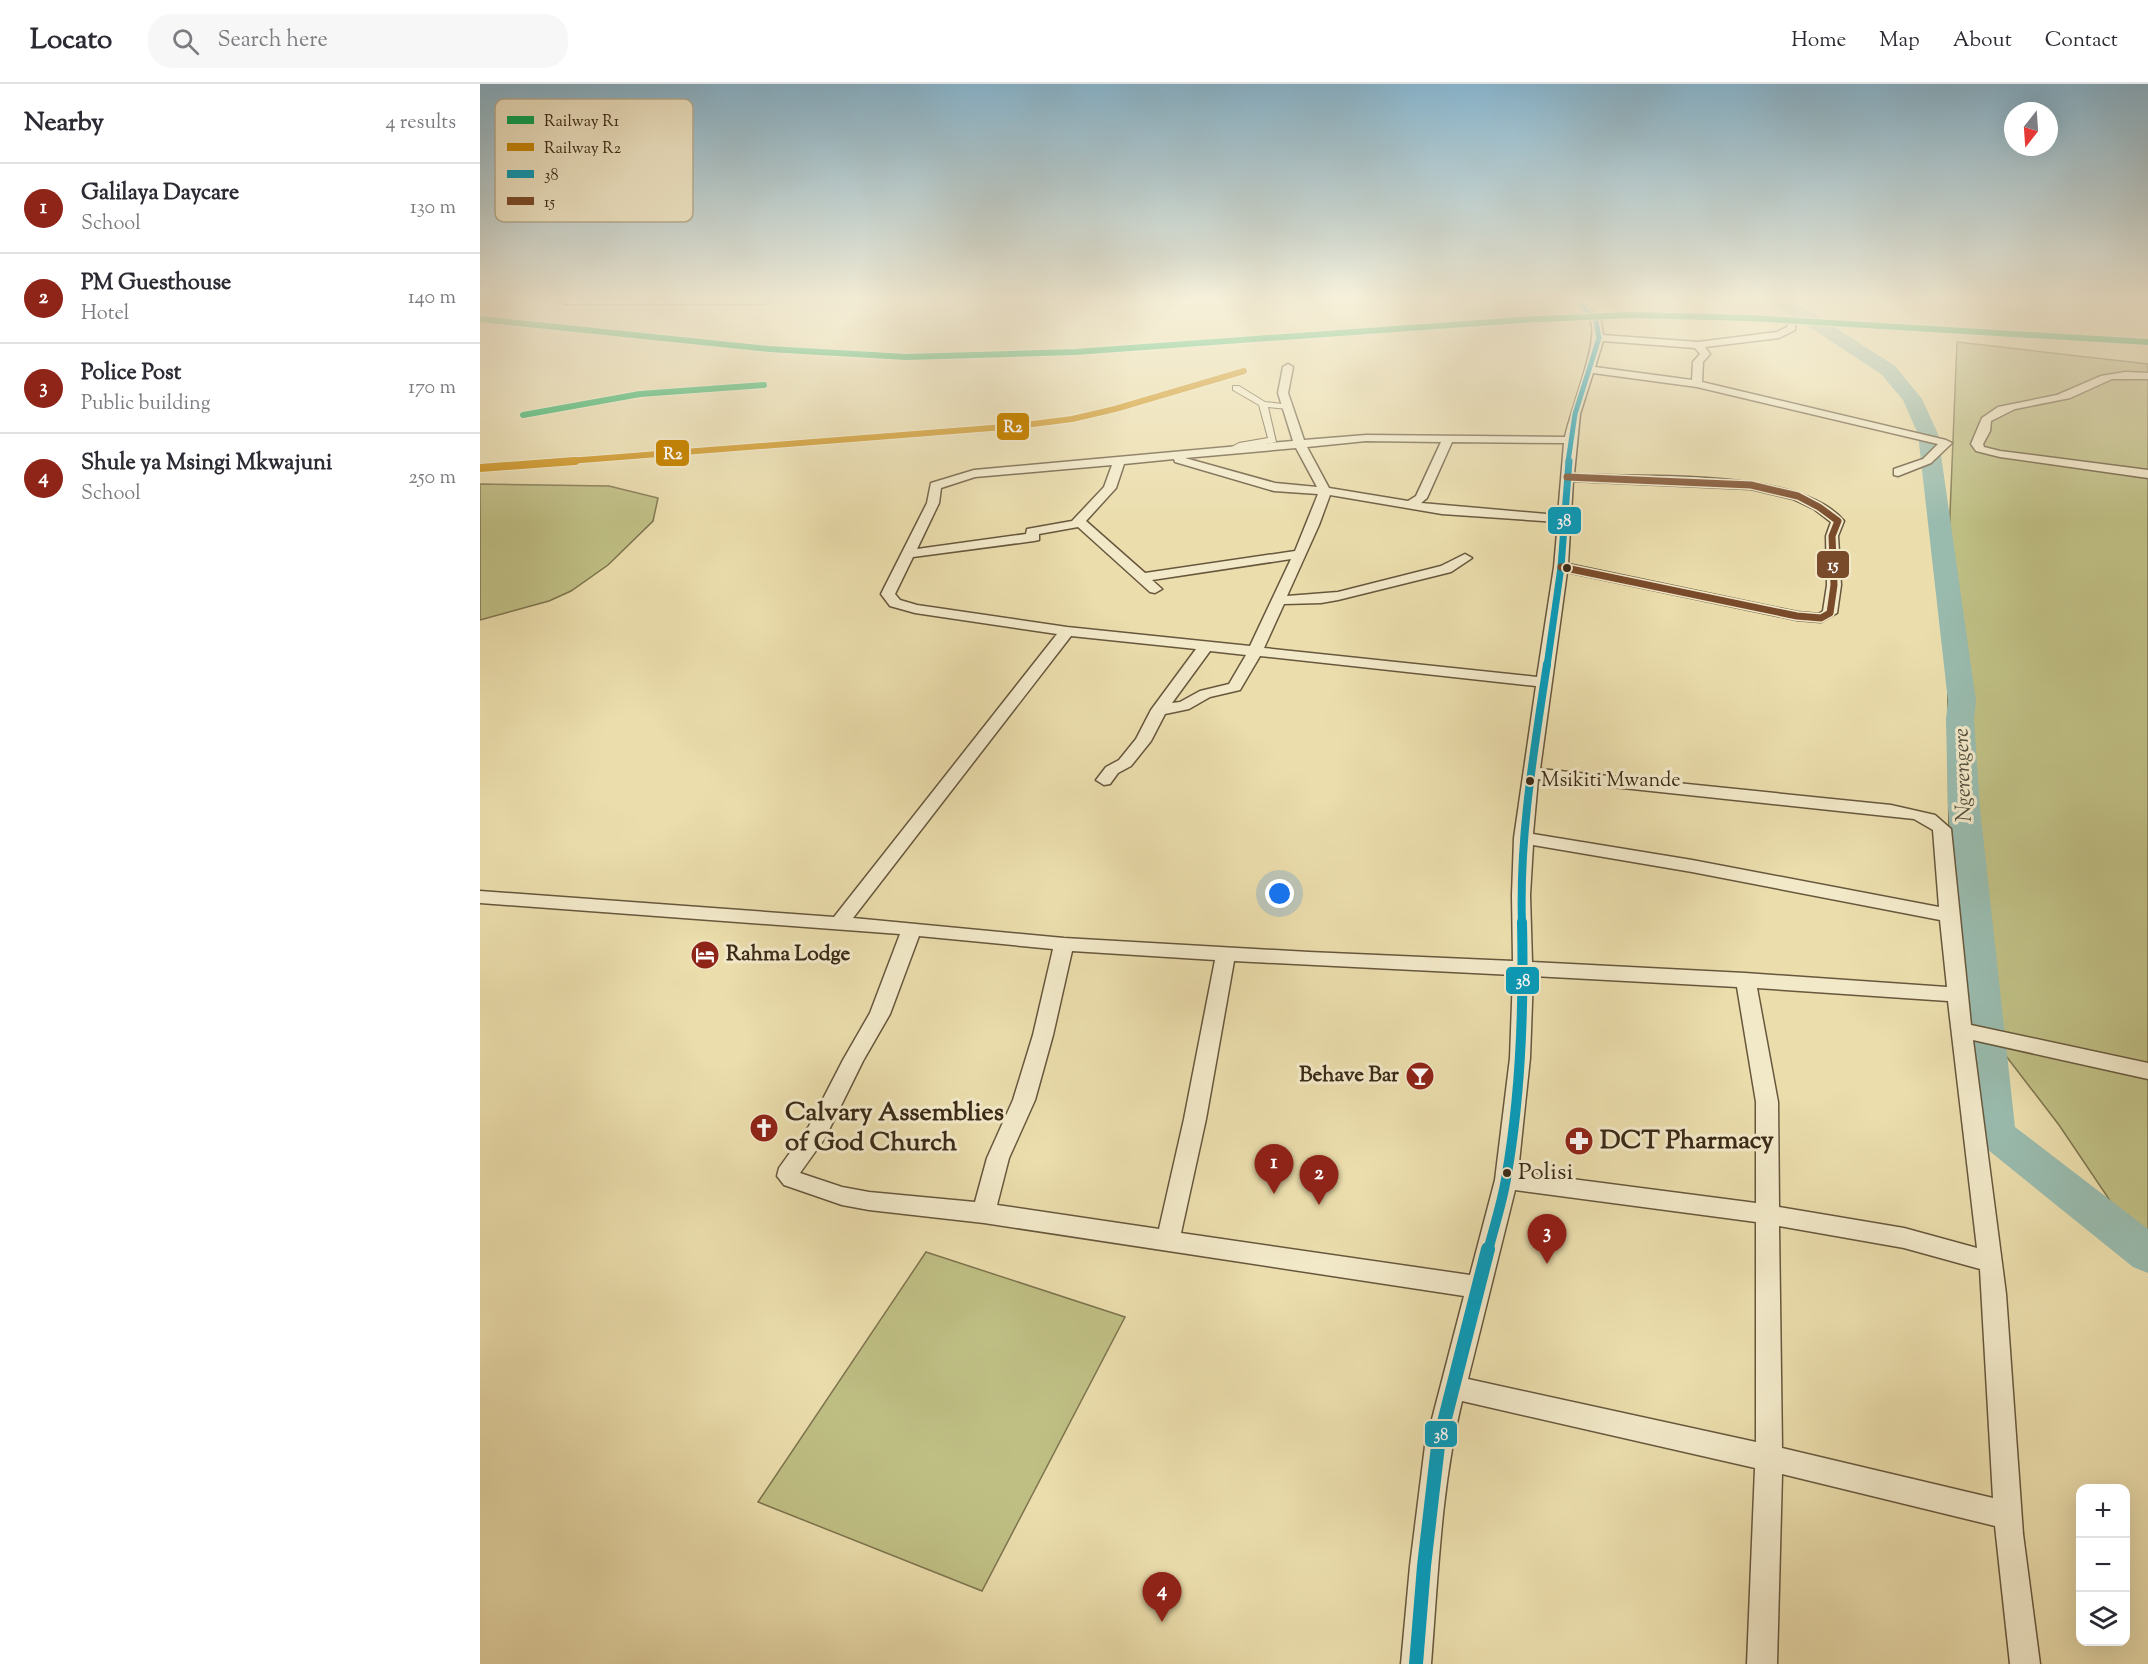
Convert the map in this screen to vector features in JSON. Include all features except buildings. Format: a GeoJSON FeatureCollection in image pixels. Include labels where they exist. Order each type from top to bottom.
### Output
{"type":"FeatureCollection","features":[{"type":"Feature","properties":{"kind":"street"},"geometry":{"type":"LineString","coordinates":[[1159,710],[1184,706],[1205,694],[1235,687],[1254,653],[1313,525],[1324,491],[1300,444],[1283,393],[1287,374]]}},
{"type":"Feature","properties":{"kind":"street"},"geometry":{"type":"LineString","coordinates":[[1416,1664],[1424,1566],[1438,1446],[1506,1180],[1520,1058],[1523,969],[1521,895],[1526,806],[1561,567],[1570,440],[1575,414],[1588,374]]}},
{"type":"Feature","properties":{"kind":"street"},"geometry":{"type":"LineString","coordinates":[[1624,374],[1697,384],[1946,444],[2148,474]]}},
{"type":"Feature","properties":{"kind":"street"},"geometry":{"type":"LineString","coordinates":[[1697,374],[1697,384]]}},
{"type":"Feature","properties":{"kind":"street"},"geometry":{"type":"LineString","coordinates":[[1983,450],[1978,447],[1977,443],[1984,431],[1986,420],[1995,413],[2026,402],[2061,398],[2107,377],[2148,376]]}},
{"type":"Feature","properties":{"kind":"street"},"geometry":{"type":"LineString","coordinates":[[1236,388],[1263,404],[1288,407]]}},
{"type":"Feature","properties":{"kind":"street"},"geometry":{"type":"LineString","coordinates":[[1263,404],[1274,443]]}},
{"type":"Feature","properties":{"kind":"street"},"geometry":{"type":"LineString","coordinates":[[1543,682],[1254,653],[1067,631],[902,606],[890,599],[888,594],[933,502],[935,486],[984,472],[1156,458],[1274,443],[1300,444],[1375,437],[1570,440]]}},
{"type":"Feature","properties":{"kind":"street"},"geometry":{"type":"LineString","coordinates":[[1411,504],[1421,498],[1448,439]]}},
{"type":"Feature","properties":{"kind":"street"},"geometry":{"type":"LineString","coordinates":[[1898,472],[1927,461],[1946,444]]}},
{"type":"Feature","properties":{"kind":"street"},"geometry":{"type":"LineString","coordinates":[[1156,458],[1189,461],[1271,486],[1324,491],[1442,510],[1564,519]]}},
{"type":"Feature","properties":{"kind":"street"},"geometry":{"type":"LineString","coordinates":[[907,554],[1034,537],[1032,532],[1061,528],[1078,522],[1110,488],[1119,461]]}},
{"type":"Feature","properties":{"kind":"street"},"geometry":{"type":"LineString","coordinates":[[1561,567],[1784,613],[1821,618],[1830,613],[1834,585],[1832,536],[1838,521],[1804,500],[1767,488],[1567,477]]}},
{"type":"Feature","properties":{"kind":"street"},"geometry":{"type":"LineString","coordinates":[[1078,522],[1155,589]]}},
{"type":"Feature","properties":{"kind":"street"},"geometry":{"type":"LineString","coordinates":[[1143,577],[1299,554]]}},
{"type":"Feature","properties":{"kind":"street"},"geometry":{"type":"LineString","coordinates":[[1277,600],[1321,599],[1338,596],[1446,569],[1465,558]]}},
{"type":"Feature","properties":{"kind":"street"},"geometry":{"type":"LineString","coordinates":[[838,924],[1067,631]]}},
{"type":"Feature","properties":{"kind":"street"},"geometry":{"type":"LineString","coordinates":[[1104,780],[1112,770],[1125,763],[1143,741],[1159,710],[1206,646]]}},
{"type":"Feature","properties":{"kind":"street"},"geometry":{"type":"LineString","coordinates":[[1532,773],[1872,808],[1923,817],[1937,822],[1942,830],[1947,915],[1956,995],[1991,1263],[2008,1515],[2025,1664]]}},
{"type":"Feature","properties":{"kind":"street"},"geometry":{"type":"LineString","coordinates":[[1523,838],[1703,868],[1947,915]]}},
{"type":"Feature","properties":{"kind":"street"},"geometry":{"type":"LineString","coordinates":[[480,897],[912,929],[1064,944],[1745,980],[1956,995]]}},
{"type":"Feature","properties":{"kind":"street"},"geometry":{"type":"LineString","coordinates":[[912,929],[880,1014],[853,1059],[817,1132],[790,1168],[788,1176],[842,1196],[860,1200],[984,1213],[1477,1287]]}},
{"type":"Feature","properties":{"kind":"street"},"geometry":{"type":"LineString","coordinates":[[984,1213],[998,1158],[1024,1100],[1043,1035],[1064,944]]}},
{"type":"Feature","properties":{"kind":"street"},"geometry":{"type":"LineString","coordinates":[[1168,1240],[1195,1119],[1226,954]]}},
{"type":"Feature","properties":{"kind":"street"},"geometry":{"type":"LineString","coordinates":[[1745,980],[1752,1006],[1767,1102],[1769,1458],[1762,1664]]}},
{"type":"Feature","properties":{"kind":"street"},"geometry":{"type":"LineString","coordinates":[[1961,1030],[2148,1071]]}},
{"type":"Feature","properties":{"kind":"street"},"geometry":{"type":"LineString","coordinates":[[1506,1180],[1768,1215],[1896,1235],[1957,1249],[1991,1263]]}},
{"type":"Feature","properties":{"kind":"street"},"geometry":{"type":"LineString","coordinates":[[1452,1387],[1769,1458],[2008,1515]]}},
{"type":"Feature","properties":{"kind":"green space"},"geometry":{"type":"Polygon","coordinates":[[[1956,374],[2148,374],[2148,1257],[2059,1125],[1950,983],[1947,587],[1956,374]]]}},
{"type":"Feature","properties":{"kind":"green space"},"geometry":{"type":"Polygon","coordinates":[[[480,484],[609,486],[658,498],[653,521],[608,565],[571,591],[549,601],[480,620],[480,484]]]}},
{"type":"Feature","properties":{"kind":"green space"},"geometry":{"type":"Polygon","coordinates":[[[926,1252],[1125,1317],[982,1591],[758,1502],[926,1252]]]}},
{"type":"Feature","properties":{"kind":"waterway","name":"Ngerengere"},"geometry":{"type":"LineString","coordinates":[[1891,374],[1912,399],[1928,434],[1962,701],[1960,719],[1964,808],[1996,1134],[2148,1254]]}},
{"type":"Feature","properties":{"kind":"rail line","name":"R2"},"geometry":{"type":"LineString","coordinates":[[480,468],[1017,426],[1072,419],[1115,409],[1235,374]]}},
{"type":"Feature","properties":{"kind":"rail line","name":"R1"},"geometry":{"type":"LineString","coordinates":[[523,415],[640,394],[764,385]]}},
{"type":"Feature","properties":{"kind":"transit line","name":"38"},"geometry":{"type":"LineString","coordinates":[[1416,1664],[1424,1566],[1438,1446],[1506,1180],[1520,1058],[1523,969],[1521,895],[1526,806],[1561,567],[1570,440],[1575,414],[1588,374]]}},
{"type":"Feature","properties":{"kind":"transit line","name":"15"},"geometry":{"type":"LineString","coordinates":[[1561,567],[1797,616],[1821,618],[1830,613],[1834,585],[1832,536],[1838,521],[1819,507],[1798,496],[1751,485],[1567,477]]}},
{"type":"Feature","properties":{"kind":"place","name":"Msikiti Mwande"},"geometry":{"type":"Point","coordinates":[1530,781]}},
{"type":"Feature","properties":{"kind":"place","name":"Rahma Lodge"},"geometry":{"type":"Point","coordinates":[705,955]}},
{"type":"Feature","properties":{"kind":"place","name":"Behave Bar"},"geometry":{"type":"Point","coordinates":[1420,1076]}},
{"type":"Feature","properties":{"kind":"place","name":"Calvary Assemblies of God Church"},"geometry":{"type":"Point","coordinates":[764,1128]}},
{"type":"Feature","properties":{"kind":"place","name":"DCT Pharmacy"},"geometry":{"type":"Point","coordinates":[1579,1141]}},
{"type":"Feature","properties":{"kind":"place","name":"Polisi"},"geometry":{"type":"Point","coordinates":[1507,1173]}},
{"type":"Feature","properties":{"kind":"place","name":"Galilaya Daycare"},"geometry":{"type":"Point","coordinates":[1274,1194]}},
{"type":"Feature","properties":{"kind":"place","name":"PM Guesthouse"},"geometry":{"type":"Point","coordinates":[1319,1205]}},
{"type":"Feature","properties":{"kind":"place","name":"Police Post"},"geometry":{"type":"Point","coordinates":[1547,1264]}},
{"type":"Feature","properties":{"kind":"place","name":"Shule ya Msingi Mkwajuni"},"geometry":{"type":"Point","coordinates":[1162,1622]}}]}
